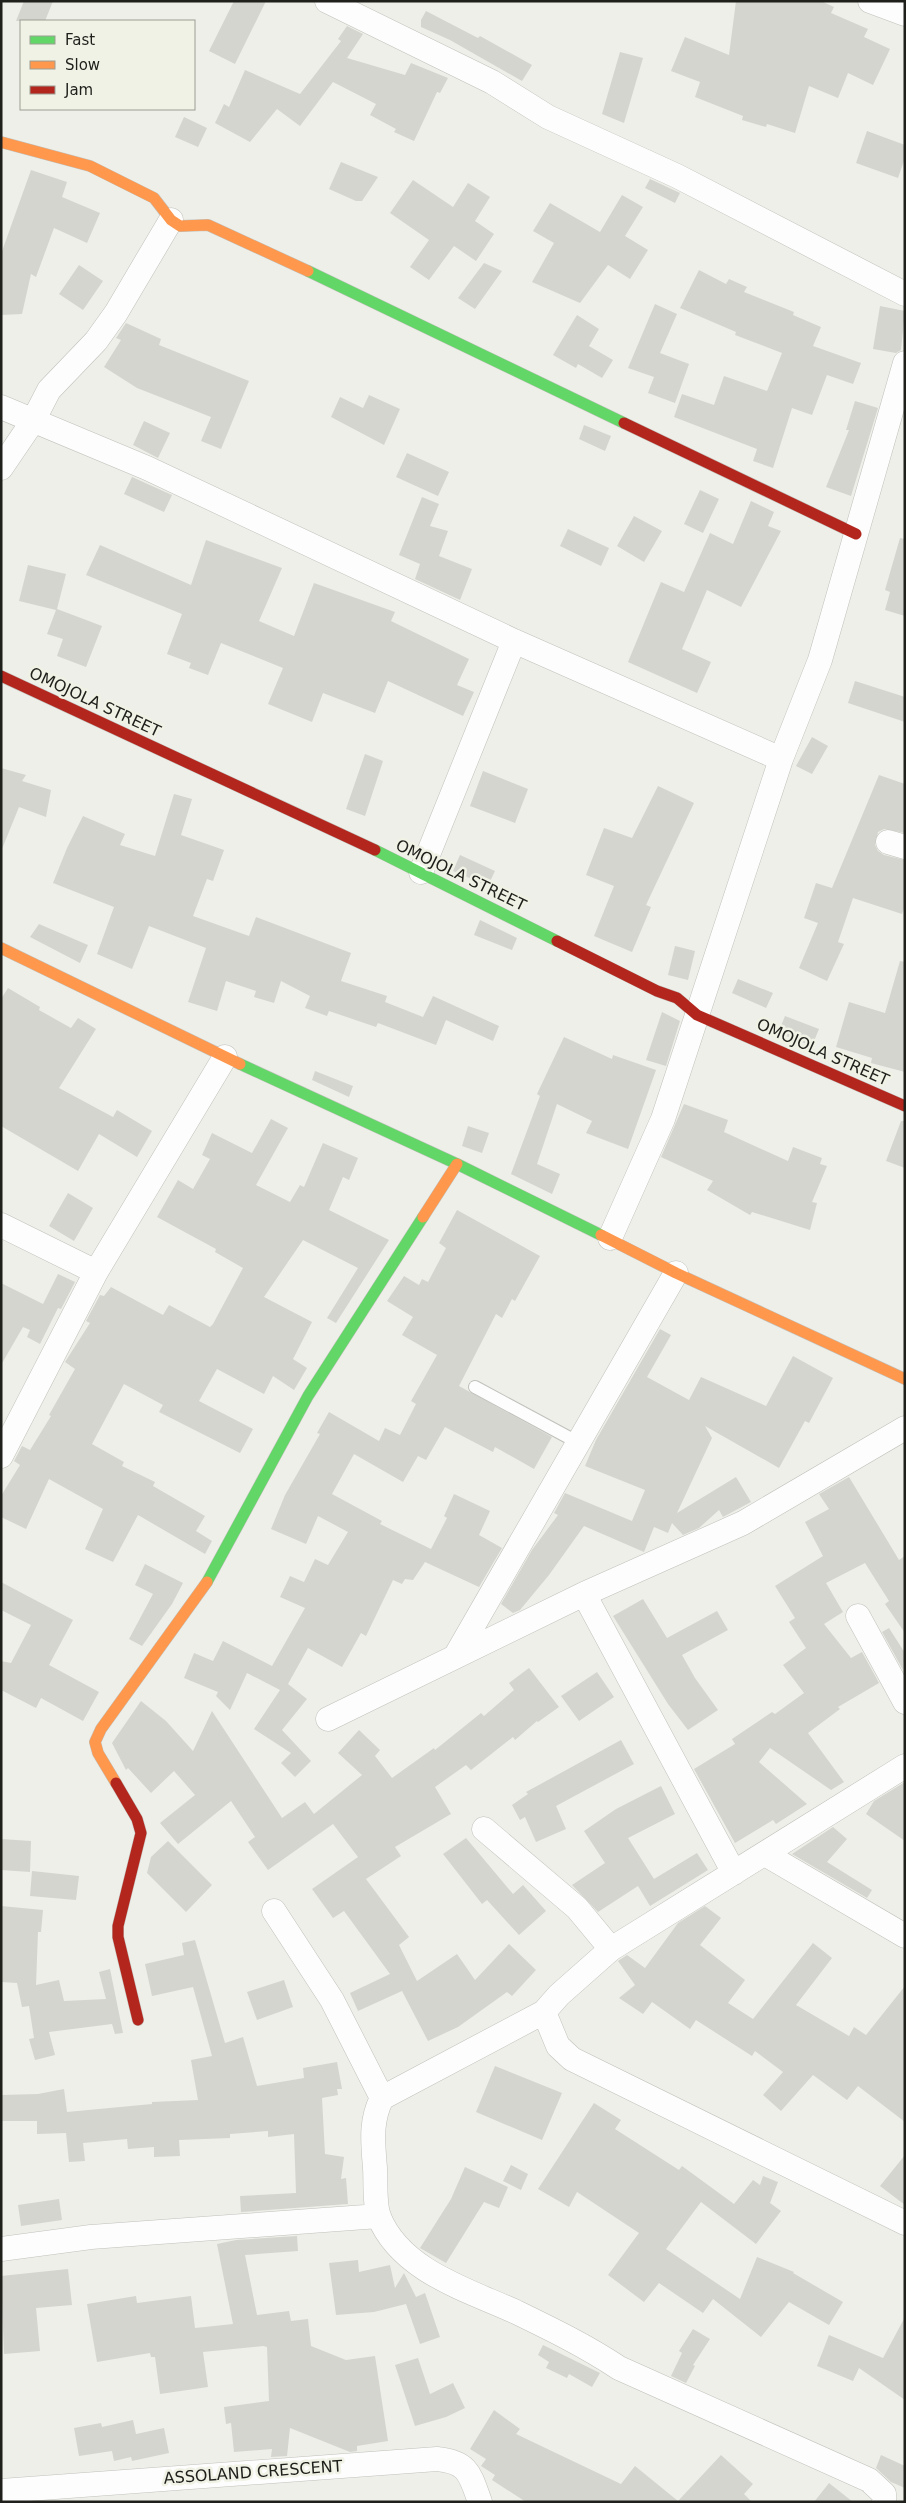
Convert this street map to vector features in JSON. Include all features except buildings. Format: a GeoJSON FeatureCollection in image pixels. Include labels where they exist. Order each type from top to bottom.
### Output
{"type":"FeatureCollection","features":[{"type":"Feature","properties":{"kind":"street"},"geometry":{"type":"LineString","coordinates":[[328,1],[492,82],[548,117],[677,176],[804,244],[905,294]]}},
{"type":"Feature","properties":{"kind":"street"},"geometry":{"type":"LineString","coordinates":[[870,1],[905,14]]}},
{"type":"Feature","properties":{"kind":"street"},"geometry":{"type":"LineString","coordinates":[[1,142],[90,166],[154,198],[171,220],[180,226],[208,225],[233,235],[856,534]]}},
{"type":"Feature","properties":{"kind":"street"},"geometry":{"type":"LineString","coordinates":[[1,468],[33,421],[49,390],[96,341],[111,320],[171,220]]}},
{"type":"Feature","properties":{"kind":"street"},"geometry":{"type":"LineString","coordinates":[[610,1238],[663,1119],[781,759],[820,660],[905,363]]}},
{"type":"Feature","properties":{"kind":"street"},"geometry":{"type":"LineString","coordinates":[[1,407],[147,468],[514,641],[781,759]]}},
{"type":"Feature","properties":{"kind":"street"},"geometry":{"type":"LineString","coordinates":[[421,872],[514,641]]}},
{"type":"Feature","properties":{"kind":"street","name":"OMOJOLA STREET"},"geometry":{"type":"LineString","coordinates":[[1,676],[421,872],[657,991],[678,998],[697,1015],[905,1106]]}},
{"type":"Feature","properties":{"kind":"street"},"geometry":{"type":"LineString","coordinates":[[1,948],[224,1057],[456,1164],[610,1238],[676,1273],[905,1379]]}},
{"type":"Feature","properties":{"kind":"street"},"geometry":{"type":"LineString","coordinates":[[1,1456],[96,1272],[224,1057]]}},
{"type":"Feature","properties":{"kind":"street"},"geometry":{"type":"LineString","coordinates":[[138,2020],[118,1936],[118,1926],[141,1833],[137,1819],[98,1753],[95,1742],[101,1729],[208,1581],[308,1396],[456,1164]]}},
{"type":"Feature","properties":{"kind":"street"},"geometry":{"type":"LineString","coordinates":[[1,1225],[96,1272]]}},
{"type":"Feature","properties":{"kind":"street"},"geometry":{"type":"LineString","coordinates":[[455,1657],[676,1273]]}},
{"type":"Feature","properties":{"kind":"street"},"geometry":{"type":"LineString","coordinates":[[328,1719],[584,1594],[743,1523],[905,1428]]}},
{"type":"Feature","properties":{"kind":"street"},"geometry":{"type":"LineString","coordinates":[[584,1594],[734,1873]]}},
{"type":"Feature","properties":{"kind":"street"},"geometry":{"type":"LineString","coordinates":[[858,1616],[905,1702]]}},
{"type":"Feature","properties":{"kind":"street"},"geometry":{"type":"LineString","coordinates":[[884,2502],[884,2494],[869,2480],[619,2368],[589,2348],[428,2271],[392,2239],[379,2216],[372,2132],[374,2113],[382,2098],[544,2012],[559,1995],[611,1949],[905,1766]]}},
{"type":"Feature","properties":{"kind":"street"},"geometry":{"type":"LineString","coordinates":[[484,1829],[570,1902],[611,1949]]}},
{"type":"Feature","properties":{"kind":"street"},"geometry":{"type":"LineString","coordinates":[[765,1854],[905,1936]]}},
{"type":"Feature","properties":{"kind":"street"},"geometry":{"type":"LineString","coordinates":[[274,1912],[332,2000],[382,2098]]}},
{"type":"Feature","properties":{"kind":"street"},"geometry":{"type":"LineString","coordinates":[[544,2012],[558,2046],[572,2059],[905,2223]]}},
{"type":"Feature","properties":{"kind":"street"},"geometry":{"type":"LineString","coordinates":[[1,2249],[91,2237],[379,2216]]}},
{"type":"Feature","properties":{"kind":"street","name":"ASSOLAND CRESCENT"},"geometry":{"type":"LineString","coordinates":[[1,2491],[438,2458],[453,2460],[463,2466],[470,2474],[480,2502]]}},
{"type":"Feature","properties":{"kind":"lane"},"geometry":{"type":"LineString","coordinates":[[474,1387],[579,1443]]}},
{"type":"Feature","properties":{"kind":"traffic: fast"},"geometry":{"type":"LineString","coordinates":[[308,271],[624,423]]}},
{"type":"Feature","properties":{"kind":"traffic: fast"},"geometry":{"type":"LineString","coordinates":[[375,850],[557,941]]}},
{"type":"Feature","properties":{"kind":"traffic: fast"},"geometry":{"type":"LineString","coordinates":[[240,1064],[457,1164],[601,1235]]}},
{"type":"Feature","properties":{"kind":"traffic: fast"},"geometry":{"type":"LineString","coordinates":[[207,1582],[308,1396],[423,1217]]}},
{"type":"Feature","properties":{"kind":"traffic: slow"},"geometry":{"type":"LineString","coordinates":[[1,142],[90,166],[154,198],[171,220],[180,226],[208,225],[308,271]]}},
{"type":"Feature","properties":{"kind":"traffic: slow"},"geometry":{"type":"LineString","coordinates":[[1,948],[240,1064]]}},
{"type":"Feature","properties":{"kind":"traffic: slow"},"geometry":{"type":"LineString","coordinates":[[423,1217],[457,1164]]}},
{"type":"Feature","properties":{"kind":"traffic: slow"},"geometry":{"type":"LineString","coordinates":[[601,1235],[676,1273],[905,1379]]}},
{"type":"Feature","properties":{"kind":"traffic: slow"},"geometry":{"type":"LineString","coordinates":[[116,1783],[98,1753],[95,1742],[101,1729],[207,1582]]}},
{"type":"Feature","properties":{"kind":"traffic: jam"},"geometry":{"type":"LineString","coordinates":[[624,423],[856,534]]}},
{"type":"Feature","properties":{"kind":"traffic: jam"},"geometry":{"type":"LineString","coordinates":[[1,676],[375,850]]}},
{"type":"Feature","properties":{"kind":"traffic: jam"},"geometry":{"type":"LineString","coordinates":[[557,941],[657,991],[677,998],[697,1015],[905,1106]]}},
{"type":"Feature","properties":{"kind":"traffic: jam"},"geometry":{"type":"LineString","coordinates":[[116,1783],[137,1819],[141,1833],[118,1926],[118,1937],[138,2020]]}}]}
